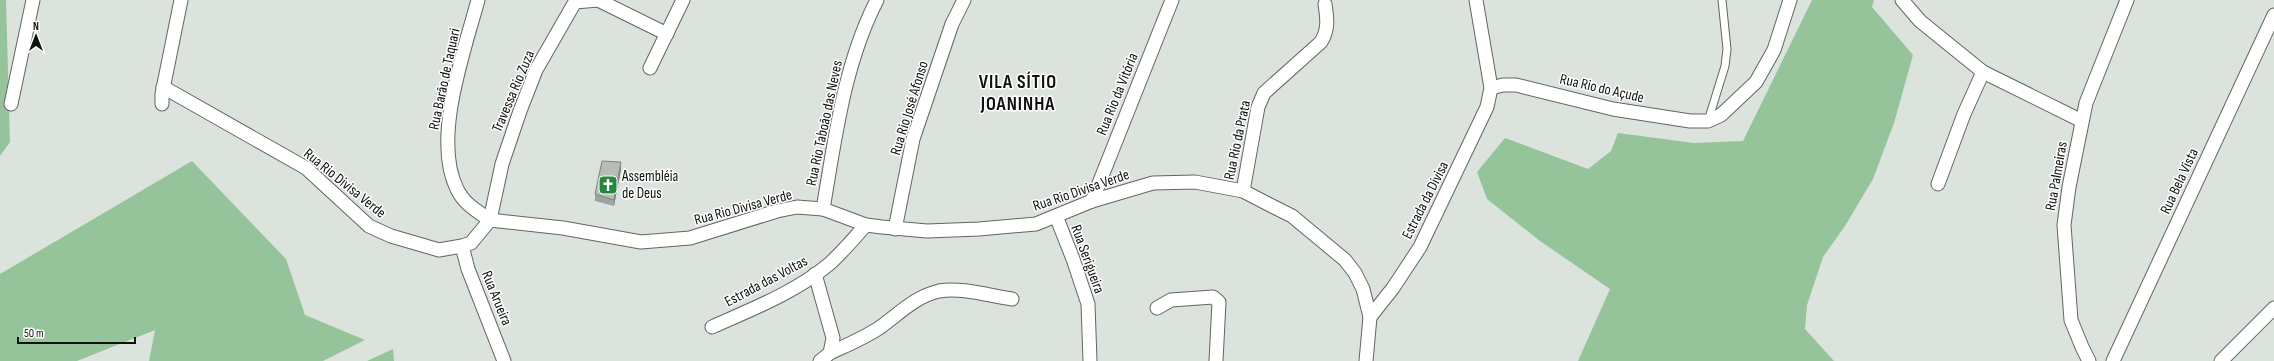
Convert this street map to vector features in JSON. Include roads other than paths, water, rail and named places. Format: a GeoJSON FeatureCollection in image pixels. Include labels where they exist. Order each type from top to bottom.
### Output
{"type":"FeatureCollection","features":[{"type":"Feature","properties":{"kind":"street"},"geometry":{"type":"LineString","coordinates":[[11,104],[33,0]]}},
{"type":"Feature","properties":{"kind":"street"},"geometry":{"type":"LineString","coordinates":[[162,104],[163,87],[181,0]]}},
{"type":"Feature","properties":{"kind":"street","name":"Rua Barão de Taquari"},"geometry":{"type":"LineString","coordinates":[[478,0],[450,116],[446,147],[450,169],[457,190],[469,206],[490,220]]}},
{"type":"Feature","properties":{"kind":"street","name":"Travessa Rio Zuza"},"geometry":{"type":"LineString","coordinates":[[490,220],[502,164],[536,70],[575,2],[598,0],[667,34]]}},
{"type":"Feature","properties":{"kind":"street"},"geometry":{"type":"LineString","coordinates":[[650,68],[683,0]]}},
{"type":"Feature","properties":{"kind":"street","name":"Rua Rio Taboão das Neves"},"geometry":{"type":"LineString","coordinates":[[822,209],[846,84],[869,16],[877,0]]}},
{"type":"Feature","properties":{"kind":"street","name":"Rua Rio José Afonso"},"geometry":{"type":"LineString","coordinates":[[895,229],[913,139],[952,24],[964,0]]}},
{"type":"Feature","properties":{"kind":"street","name":"Rua Rio da Vitória"},"geometry":{"type":"LineString","coordinates":[[1092,201],[1172,0]]}},
{"type":"Feature","properties":{"kind":"street","name":"Estrada da Divisa"},"geometry":{"type":"LineString","coordinates":[[1370,317],[1382,304],[1420,247],[1488,107],[1491,88],[1476,0]]}},
{"type":"Feature","properties":{"kind":"street"},"geometry":{"type":"LineString","coordinates":[[1708,121],[1721,115],[1756,82],[1774,50],[1790,0]]}},
{"type":"Feature","properties":{"kind":"street"},"geometry":{"type":"LineString","coordinates":[[1902,0],[1920,20],[1983,72],[2082,122]]}},
{"type":"Feature","properties":{"kind":"street","name":"Rua Palmeiras"},"geometry":{"type":"LineString","coordinates":[[2089,361],[2072,320],[2064,225],[2069,186],[2082,122],[2092,84],[2127,0]]}},
{"type":"Feature","properties":{"kind":"street","name":"Rua Rio da Prata"},"geometry":{"type":"LineString","coordinates":[[1243,191],[1258,107],[1264,93],[1321,42],[1326,33],[1328,22],[1325,4]]}},
{"type":"Feature","properties":{"kind":"street","name":"Rua Bela Vista"},"geometry":{"type":"LineString","coordinates":[[2113,361],[2274,15]]}},
{"type":"Feature","properties":{"kind":"street"},"geometry":{"type":"LineString","coordinates":[[1938,184],[1964,114],[1983,72]]}},
{"type":"Feature","properties":{"kind":"street","name":"Rua Rio do Açude"},"geometry":{"type":"LineString","coordinates":[[1491,88],[1503,84],[1516,84],[1613,109],[1690,121],[1708,121]]}},
{"type":"Feature","properties":{"kind":"street","name":"Rua Rio Divisa Verde"},"geometry":{"type":"LineString","coordinates":[[163,87],[306,168],[369,226],[391,236],[439,250],[471,243],[490,220],[563,228],[641,242],[662,241],[709,233],[777,211],[797,207],[822,209],[866,225],[927,231],[1001,228],[1036,224],[1092,201],[1153,183],[1195,182],[1243,191],[1292,216],[1345,260],[1355,273],[1363,289],[1370,317],[1366,361]]}},
{"type":"Feature","properties":{"kind":"street","name":"Rua Serigueira"},"geometry":{"type":"LineString","coordinates":[[1056,216],[1073,259],[1088,304],[1090,361]]}},
{"type":"Feature","properties":{"kind":"street","name":"Estrada das Voltas"},"geometry":{"type":"LineString","coordinates":[[712,326],[772,300],[815,274],[846,248],[866,225]]}},
{"type":"Feature","properties":{"kind":"street","name":"Rua Arueira"},"geometry":{"type":"LineString","coordinates":[[462,246],[468,269],[504,361]]}},
{"type":"Feature","properties":{"kind":"street"},"geometry":{"type":"LineString","coordinates":[[815,274],[833,338],[825,357]]}},
{"type":"Feature","properties":{"kind":"street"},"geometry":{"type":"LineString","coordinates":[[825,357],[880,327],[904,307],[922,297],[940,291],[960,291],[1012,299]]}},
{"type":"Feature","properties":{"kind":"street"},"geometry":{"type":"LineString","coordinates":[[1157,308],[1171,300],[1213,297],[1219,302],[1216,361]]}},
{"type":"Feature","properties":{"kind":"street"},"geometry":{"type":"LineString","coordinates":[[2221,361],[2274,308]]}},
{"type":"Feature","properties":{"kind":"lane"},"geometry":{"type":"LineString","coordinates":[[1708,121],[1725,66],[1726,49],[1722,0]]}},
{"type":"Feature","properties":{"kind":"place","name":"Assembléia de Deus"},"geometry":{"type":"Point","coordinates":[608,185]}},
{"type":"Feature","properties":{"kind":"district","name":"VILA SÍTIO JOANINHA"},"geometry":{"type":"Point","coordinates":[1018,92]}}]}
